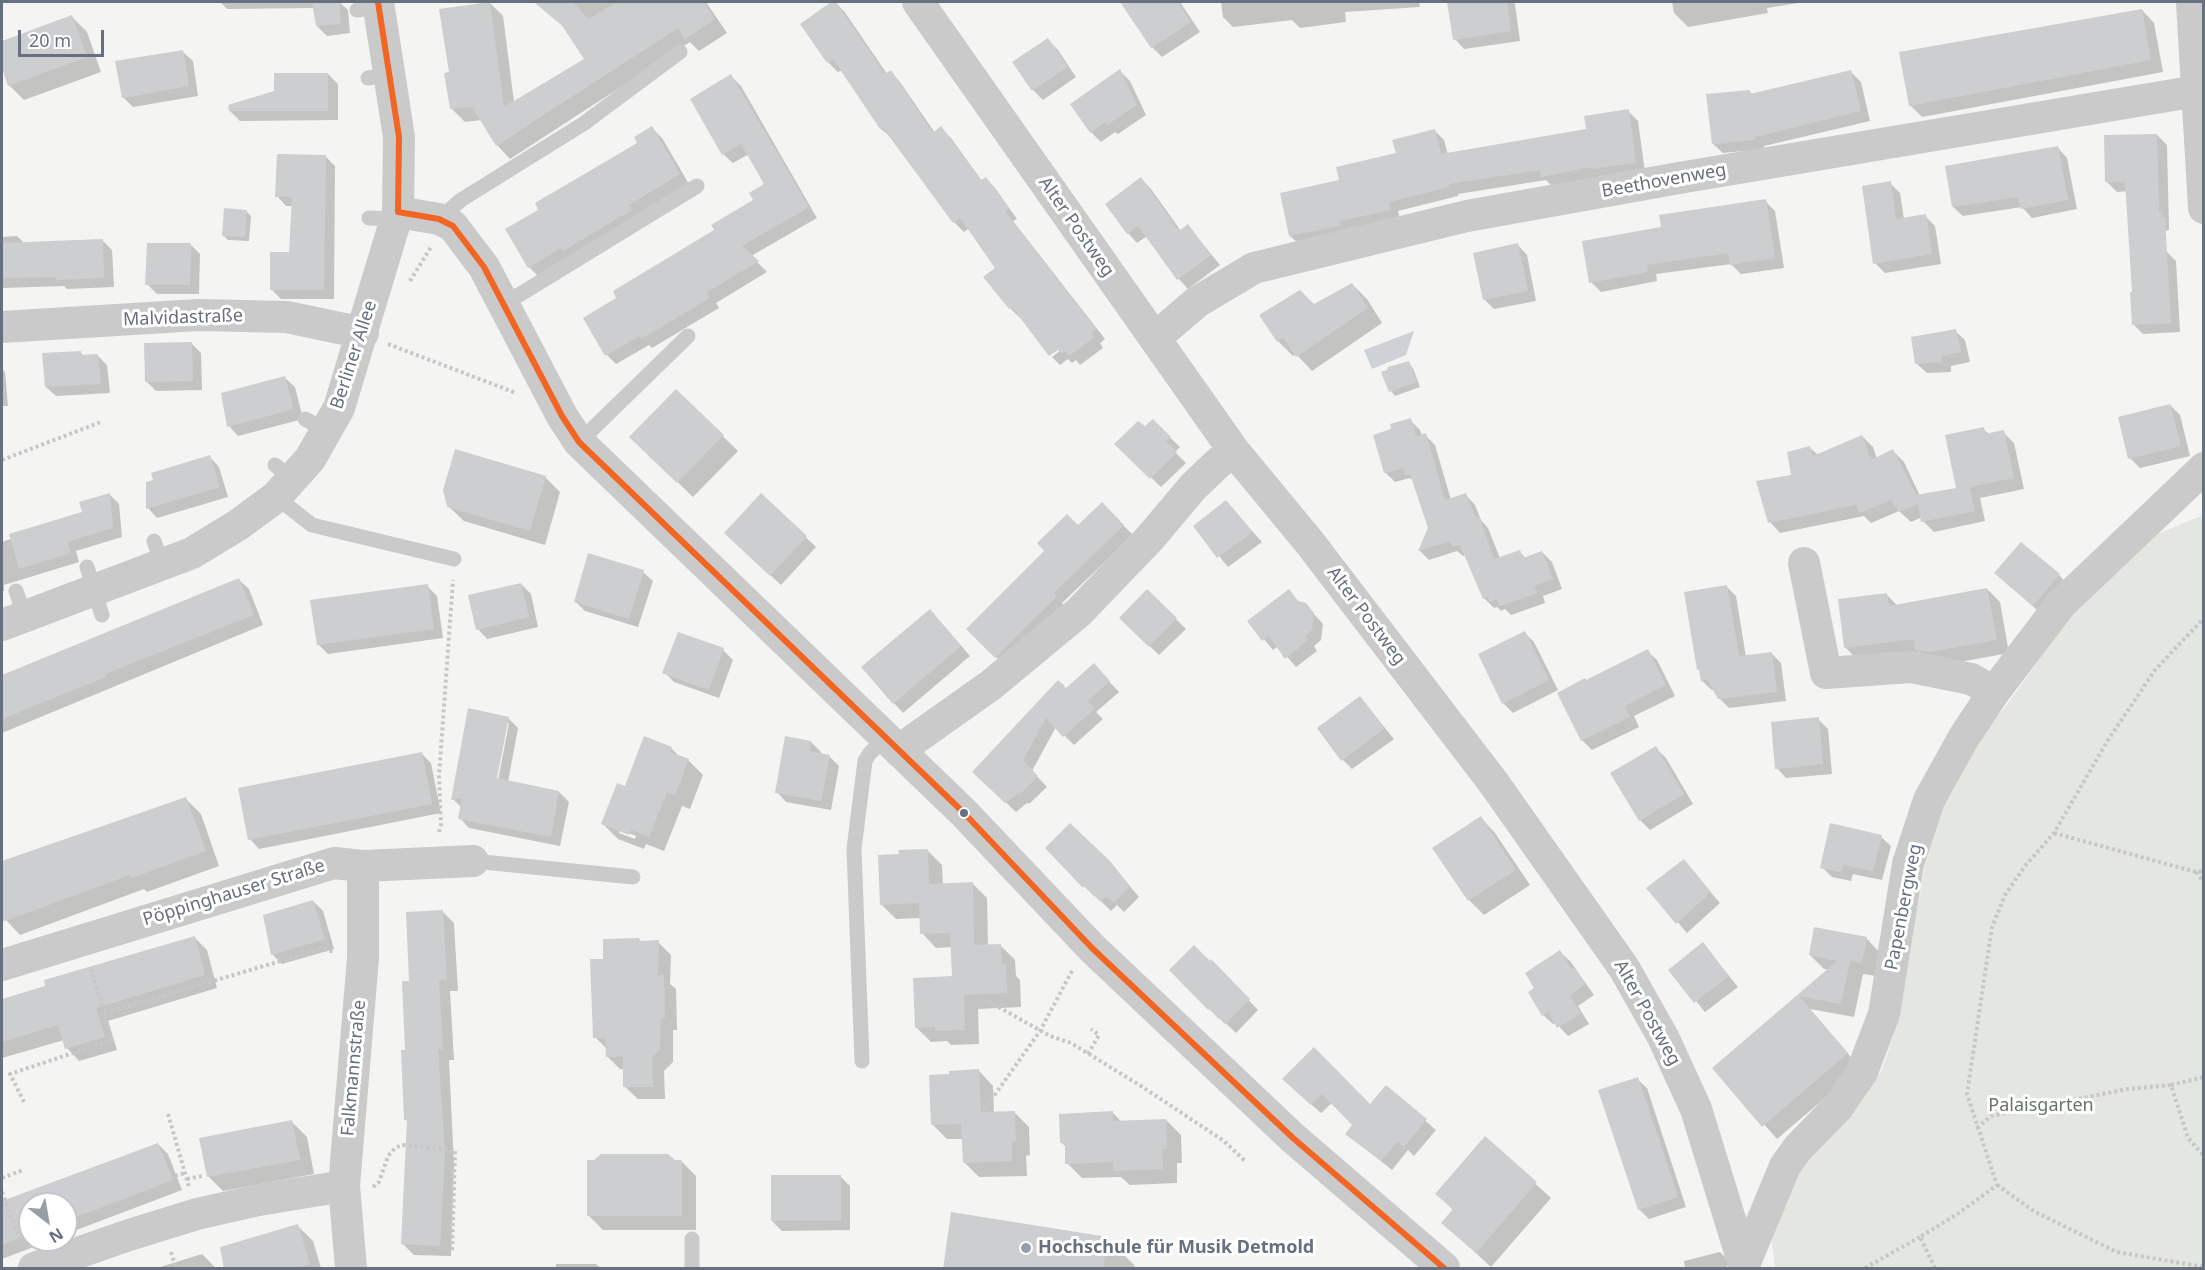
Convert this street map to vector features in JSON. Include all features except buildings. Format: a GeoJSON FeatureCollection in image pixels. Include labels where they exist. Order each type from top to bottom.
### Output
{"type":"FeatureCollection","features":[{"type":"Feature","properties":{"kind":"street","name":"Alter Postweg"},"geometry":{"type":"LineString","coordinates":[[918,2],[1234,451],[1310,543],[1493,782],[1624,968],[1663,1037],[1696,1109],[1744,1267]]}},
{"type":"Feature","properties":{"kind":"street"},"geometry":{"type":"LineString","coordinates":[[2192,2],[2204,208]]}},
{"type":"Feature","properties":{"kind":"street","name":"Berliner Allee"},"geometry":{"type":"LineString","coordinates":[[14,611],[95,591],[158,552],[192,553],[238,525],[281,481],[310,459],[315,425],[339,408],[363,333],[387,216],[399,137],[379,76],[371,6]]}},
{"type":"Feature","properties":{"kind":"street","name":"Beethovenweg"},"geometry":{"type":"LineString","coordinates":[[1155,338],[1197,302],[1254,268],[1467,216],[1678,178],[2197,91]]}},
{"type":"Feature","properties":{"kind":"street"},"geometry":{"type":"LineString","coordinates":[[387,216],[439,219],[453,226],[484,267],[562,416],[579,442],[964,813],[1101,956],[1293,1138],[1444,1269]]}},
{"type":"Feature","properties":{"kind":"street","name":"Malvidastraße"},"geometry":{"type":"LineString","coordinates":[[2,327],[198,315],[286,317],[363,333]]}},
{"type":"Feature","properties":{"kind":"street"},"geometry":{"type":"LineString","coordinates":[[893,745],[912,741],[991,685],[1079,612],[1150,538],[1193,487],[1234,451]]}},
{"type":"Feature","properties":{"kind":"street","name":"Papenbergweg"},"geometry":{"type":"LineString","coordinates":[[1744,1267],[1785,1166],[1798,1148],[1838,1107],[1862,1072],[1884,1014],[1908,864],[1929,800],[1964,737],[1994,692],[2061,604],[2203,471]]}},
{"type":"Feature","properties":{"kind":"street"},"geometry":{"type":"LineString","coordinates":[[1804,563],[1826,673],[1911,668],[1971,679],[1994,692]]}},
{"type":"Feature","properties":{"kind":"street","name":"Pöppinghauser Straße"},"geometry":{"type":"LineString","coordinates":[[2,964],[334,863],[363,866],[473,861]]}},
{"type":"Feature","properties":{"kind":"street","name":"Falkmannstraße"},"geometry":{"type":"LineString","coordinates":[[351,1269],[344,1186],[363,958],[363,866]]}},
{"type":"Feature","properties":{"kind":"street"},"geometry":{"type":"LineString","coordinates":[[29,1258],[129,1235],[197,1214],[259,1200],[344,1186]]}},
{"type":"Feature","properties":{"kind":"lane"},"geometry":{"type":"LineString","coordinates":[[439,219],[461,200],[583,124],[680,52]]}},
{"type":"Feature","properties":{"kind":"lane"},"geometry":{"type":"LineString","coordinates":[[501,299],[519,295],[697,186]]}},
{"type":"Feature","properties":{"kind":"lane"},"geometry":{"type":"LineString","coordinates":[[579,442],[688,336]]}},
{"type":"Feature","properties":{"kind":"lane"},"geometry":{"type":"LineString","coordinates":[[281,481],[312,525],[454,559]]}},
{"type":"Feature","properties":{"kind":"lane"},"geometry":{"type":"LineString","coordinates":[[862,1061],[854,849],[866,761],[870,753],[893,745]]}},
{"type":"Feature","properties":{"kind":"lane"},"geometry":{"type":"LineString","coordinates":[[473,861],[633,877]]}},
{"type":"Feature","properties":{"kind":"lane"},"geometry":{"type":"LineString","coordinates":[[692,1239],[692,1269]]}},
{"type":"Feature","properties":{"kind":"path"},"geometry":{"type":"LineString","coordinates":[[363,333],[527,397],[547,387]]}},
{"type":"Feature","properties":{"kind":"path"},"geometry":{"type":"LineString","coordinates":[[2,460],[101,422]]}},
{"type":"Feature","properties":{"kind":"path"},"geometry":{"type":"LineString","coordinates":[[441,825],[439,776],[454,559]]}},
{"type":"Feature","properties":{"kind":"path"},"geometry":{"type":"LineString","coordinates":[[2204,618],[2155,670],[2108,740],[2054,833],[2025,866],[2005,896],[1992,927],[1966,1094],[1997,1185],[2035,1212],[2117,1252],[2204,1268]]}},
{"type":"Feature","properties":{"kind":"path"},"geometry":{"type":"LineString","coordinates":[[2054,833],[2196,872],[2204,871]]}},
{"type":"Feature","properties":{"kind":"path"},"geometry":{"type":"LineString","coordinates":[[2196,872],[2204,883]]}},
{"type":"Feature","properties":{"kind":"path"},"geometry":{"type":"LineString","coordinates":[[24,1102],[10,1074],[112,1040],[83,939]]}},
{"type":"Feature","properties":{"kind":"path"},"geometry":{"type":"LineString","coordinates":[[105,1013],[321,949],[363,958]]}},
{"type":"Feature","properties":{"kind":"path"},"geometry":{"type":"LineString","coordinates":[[984,1110],[1040,1031],[1057,996],[1070,978]]}},
{"type":"Feature","properties":{"kind":"path"},"geometry":{"type":"LineString","coordinates":[[988,1001],[1040,1031],[1071,1043],[1224,1141],[1245,1161]]}},
{"type":"Feature","properties":{"kind":"path"},"geometry":{"type":"LineString","coordinates":[[1088,1054],[1099,1035],[1091,1029]]}},
{"type":"Feature","properties":{"kind":"path"},"geometry":{"type":"LineString","coordinates":[[1977,1128],[1991,1116],[2128,1089],[2204,1077]]}},
{"type":"Feature","properties":{"kind":"path"},"geometry":{"type":"LineString","coordinates":[[2171,1084],[2188,1138],[2204,1156]]}},
{"type":"Feature","properties":{"kind":"path"},"geometry":{"type":"LineString","coordinates":[[168,1114],[197,1214]]}},
{"type":"Feature","properties":{"kind":"path"},"geometry":{"type":"LineString","coordinates":[[344,1186],[368,1189],[375,1186],[379,1182],[388,1156],[395,1148],[402,1145],[455,1150],[452,1253]]}},
{"type":"Feature","properties":{"kind":"path"},"geometry":{"type":"LineString","coordinates":[[2,1178],[23,1170]]}},
{"type":"Feature","properties":{"kind":"path"},"geometry":{"type":"LineString","coordinates":[[175,1176],[185,1173]]}},
{"type":"Feature","properties":{"kind":"path"},"geometry":{"type":"LineString","coordinates":[[187,1179],[202,1176]]}},
{"type":"Feature","properties":{"kind":"path"},"geometry":{"type":"LineString","coordinates":[[1865,1269],[1959,1213],[1997,1185]]}},
{"type":"Feature","properties":{"kind":"path"},"geometry":{"type":"LineString","coordinates":[[2,1191],[3,1199],[29,1258]]}},
{"type":"Feature","properties":{"kind":"path"},"geometry":{"type":"LineString","coordinates":[[445,1199],[453,1199]]}},
{"type":"Feature","properties":{"kind":"path"},"geometry":{"type":"LineString","coordinates":[[1920,1237],[1935,1269]]}},
{"type":"Feature","properties":{"kind":"green space","name":"Palaisgarten"},"geometry":{"type":"Polygon","coordinates":[[[2203,515],[2203,1268],[1775,1268],[1771,1234],[1806,1156],[1863,1097],[1882,1070],[1894,1034],[1925,866],[1941,806],[1971,749],[2009,702],[2067,620],[2153,536],[2203,515]]]}},
{"type":"Feature","properties":{"kind":"shaded area"},"geometry":{"type":"Polygon","coordinates":[[[1414,331],[1406,355],[1372,369],[1364,350],[1414,331]]]}},
{"type":"Feature","properties":{"kind":"transit line"},"geometry":{"type":"LineString","coordinates":[[378,2],[399,137],[398,212],[439,219],[453,226],[484,267],[562,416],[579,442],[964,813],[1092,948],[1293,1138],[1444,1268]]}},
{"type":"Feature","properties":{"kind":"place","name":"Hochschule für Musik Detmold"},"geometry":{"type":"Point","coordinates":[1026,1248]}}]}
